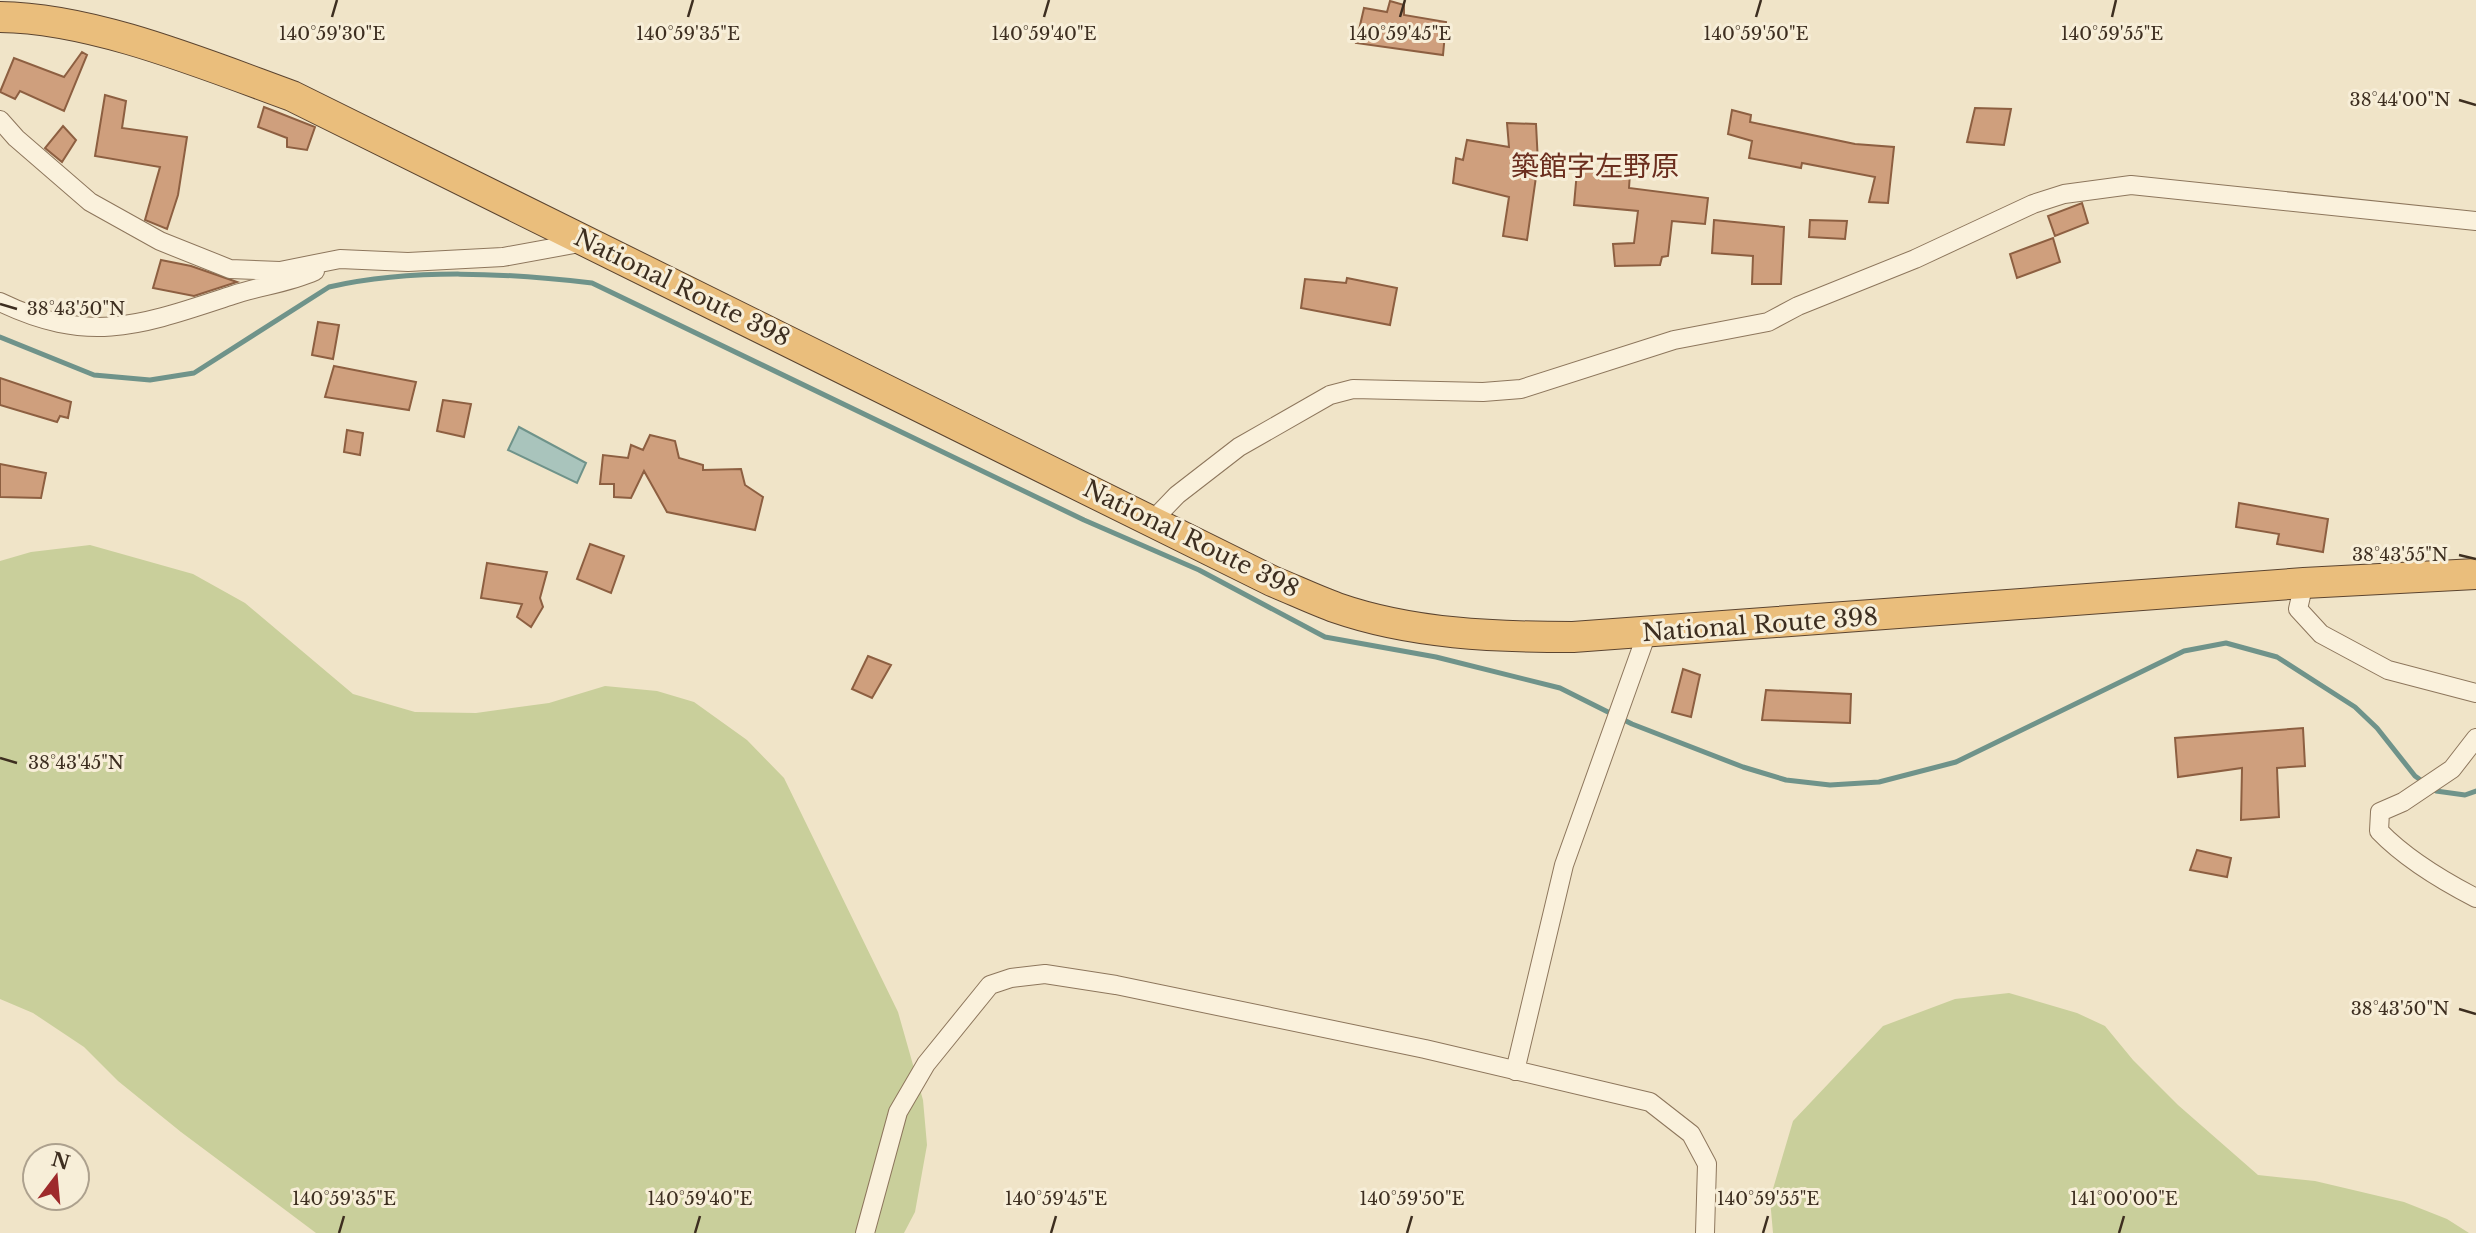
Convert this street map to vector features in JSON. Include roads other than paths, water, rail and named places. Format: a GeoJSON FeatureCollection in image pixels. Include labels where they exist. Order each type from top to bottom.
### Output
{"type":"FeatureCollection","features":[{"type":"Feature","properties":{"kind":"highway","name":"National Route 398"},"geometry":{"type":"LineString","coordinates":[[0,17],[40,17],[183,56],[292,96],[1272,581],[1339,608],[1404,624],[1508,637],[1647,633],[2304,583],[2476,574]]}},
{"type":"Feature","properties":{"kind":"street"},"geometry":{"type":"LineString","coordinates":[[0,120],[16,138],[90,202],[160,241],[230,269],[280,271],[340,259],[408,262],[503,257],[589,242]]}},
{"type":"Feature","properties":{"kind":"street"},"geometry":{"type":"LineString","coordinates":[[1152,521],[1177,495],[1239,447],[1330,395],[1353,389],[1483,392],[1521,389],[1674,340],[1768,322],[1798,306],[1915,259],[2033,204],[2064,194],[2131,184],[2476,221]]}},
{"type":"Feature","properties":{"kind":"street"},"geometry":{"type":"LineString","coordinates":[[0,302],[54,321],[89,328],[120,328],[151,323],[237,294],[291,281],[340,259]]}},
{"type":"Feature","properties":{"kind":"street"},"geometry":{"type":"LineString","coordinates":[[2304,583],[2298,609],[2321,634],[2388,670],[2476,693]]}},
{"type":"Feature","properties":{"kind":"street"},"geometry":{"type":"LineString","coordinates":[[1515,1071],[1564,865],[1647,633]]}},
{"type":"Feature","properties":{"kind":"street"},"geometry":{"type":"LineString","coordinates":[[2476,738],[2452,769],[2417,793],[2380,812],[2378,831],[2392,845],[2476,898]]}},
{"type":"Feature","properties":{"kind":"street"},"geometry":{"type":"LineString","coordinates":[[865,1233],[906,1094],[990,985],[1011,978],[1045,974],[1116,985],[1650,1102],[1691,1134],[1707,1164],[1705,1233]]}},
{"type":"Feature","properties":{"kind":"water"},"geometry":{"type":"Polygon","coordinates":[[[519,427],[586,463],[577,483],[508,450],[519,427]]]}},
{"type":"Feature","properties":{"kind":"waterway"},"geometry":{"type":"LineString","coordinates":[[0,337],[94,375],[150,380],[194,373],[329,287],[394,277],[460,274],[592,283],[1084,520],[1199,570],[1325,637],[1436,657],[1560,688],[1632,724],[1743,767],[1786,780],[1830,785],[1879,782],[1956,762],[2184,651],[2226,643],[2277,657],[2355,707],[2377,728],[2415,776],[2436,791],[2465,795],[2476,791]]}},
{"type":"Feature","properties":{"kind":"district","name":"築館字左野原"},"geometry":{"type":"Point","coordinates":[1595,166]}}]}
